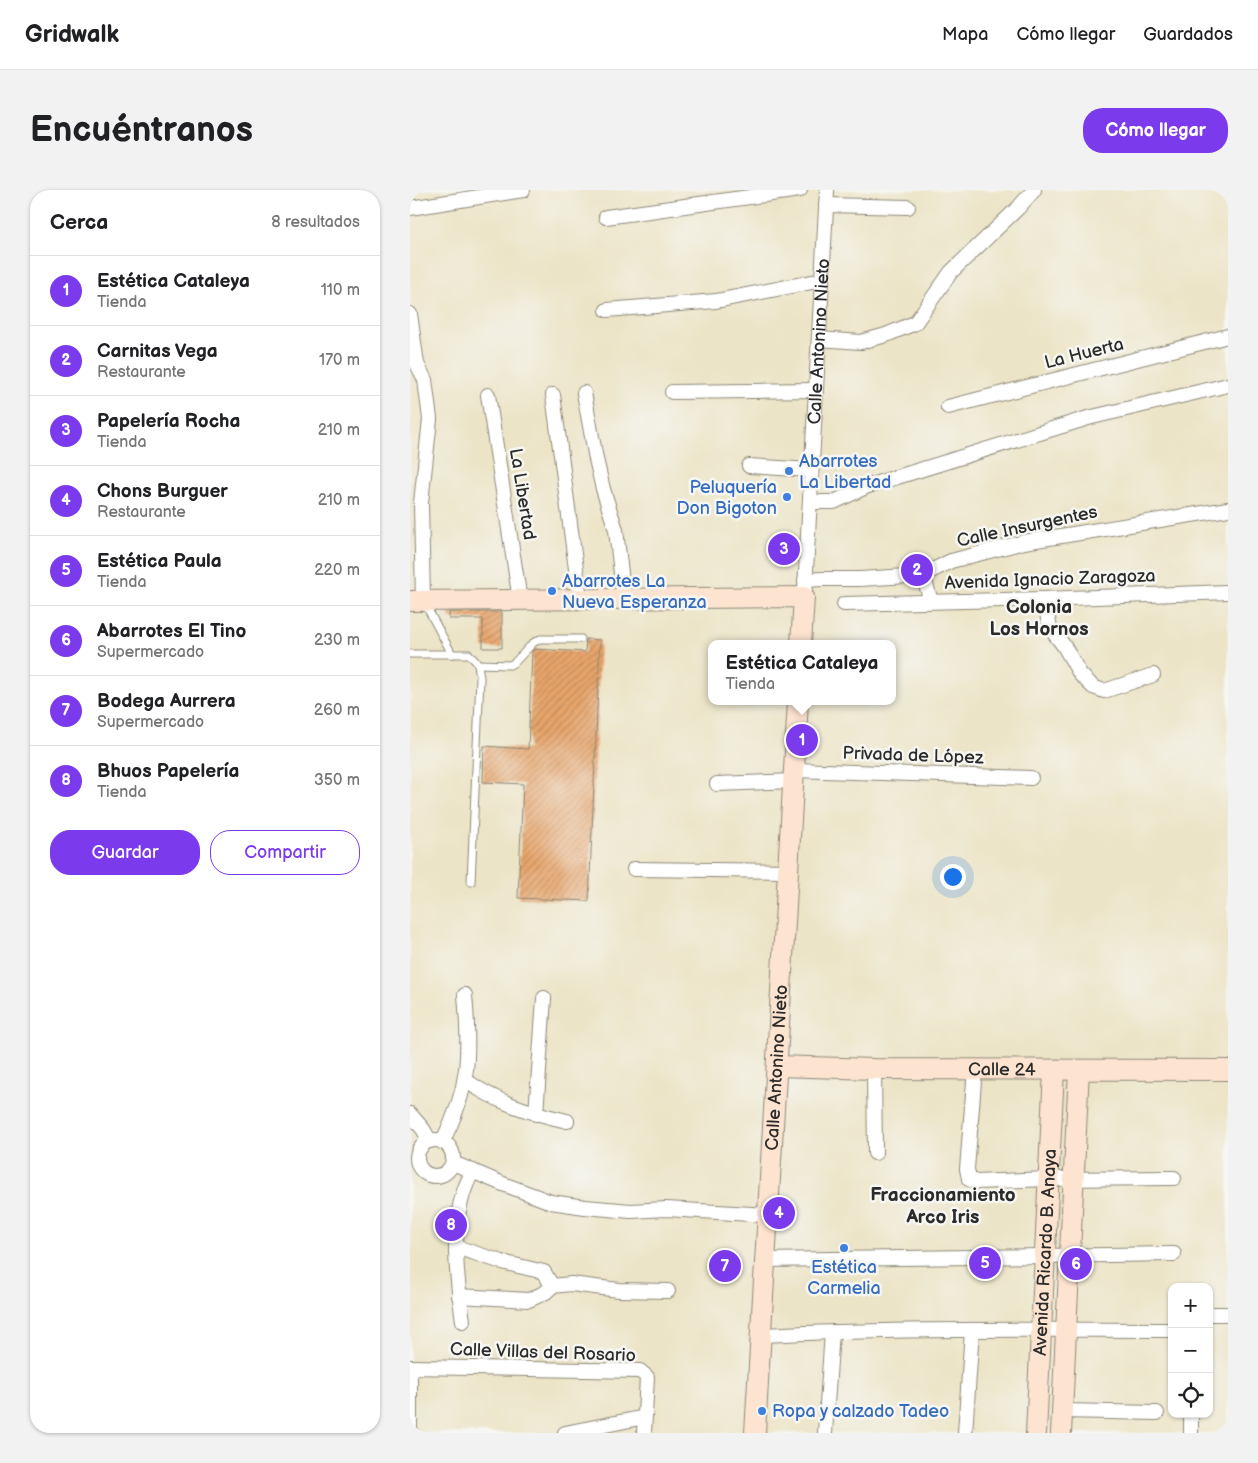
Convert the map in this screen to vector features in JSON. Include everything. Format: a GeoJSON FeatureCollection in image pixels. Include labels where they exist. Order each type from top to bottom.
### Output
{"type":"FeatureCollection","features":[{"type":"Feature","properties":{"kind":"street"},"geometry":{"type":"LineString","coordinates":[[410,208],[523,190]]}},
{"type":"Feature","properties":{"kind":"street"},"geometry":{"type":"LineString","coordinates":[[606,217],[800,190]]}},
{"type":"Feature","properties":{"kind":"street","name":"Calle Antonino Nieto"},"geometry":{"type":"LineString","coordinates":[[802,640],[827,190]]}},
{"type":"Feature","properties":{"kind":"street"},"geometry":{"type":"LineString","coordinates":[[818,339],[861,342],[886,335],[915,323],[951,272],[1018,208],[1034,190]]}},
{"type":"Feature","properties":{"kind":"street"},"geometry":{"type":"LineString","coordinates":[[826,205],[908,207]]}},
{"type":"Feature","properties":{"kind":"street"},"geometry":{"type":"LineString","coordinates":[[607,310],[716,301],[822,280]]}},
{"type":"Feature","properties":{"kind":"street"},"geometry":{"type":"LineString","coordinates":[[410,314],[413,364],[425,380],[430,419],[421,503],[416,601],[624,599],[805,589]]}},
{"type":"Feature","properties":{"kind":"street","name":"La Huerta"},"geometry":{"type":"LineString","coordinates":[[948,407],[1228,336]]}},
{"type":"Feature","properties":{"kind":"street"},"geometry":{"type":"LineString","coordinates":[[810,499],[817,502],[834,502],[868,486],[1088,418],[1228,385]]}},
{"type":"Feature","properties":{"kind":"street"},"geometry":{"type":"LineString","coordinates":[[672,392],[816,392]]}},
{"type":"Feature","properties":{"kind":"street"},"geometry":{"type":"LineString","coordinates":[[749,397],[816,392]]}},
{"type":"Feature","properties":{"kind":"street"},"geometry":{"type":"LineString","coordinates":[[584,393],[603,489],[616,530],[624,599]]}},
{"type":"Feature","properties":{"kind":"street","name":"La Libertad"},"geometry":{"type":"LineString","coordinates":[[488,395],[520,600]]}},
{"type":"Feature","properties":{"kind":"street"},"geometry":{"type":"LineString","coordinates":[[553,395],[580,599]]}},
{"type":"Feature","properties":{"kind":"street"},"geometry":{"type":"LineString","coordinates":[[749,466],[811,470]]}},
{"type":"Feature","properties":{"kind":"street","name":"Calle Insurgentes"},"geometry":{"type":"LineString","coordinates":[[805,589],[860,579],[923,576],[952,561],[1024,542],[1228,509]]}},
{"type":"Feature","properties":{"kind":"street"},"geometry":{"type":"LineString","coordinates":[[923,576],[931,601]]}},
{"type":"Feature","properties":{"kind":"street","name":"Avenida Ignacio Zaragoza"},"geometry":{"type":"LineString","coordinates":[[844,604],[1228,592]]}},
{"type":"Feature","properties":{"kind":"street"},"geometry":{"type":"LineString","coordinates":[[1044,599],[1050,628],[1064,646],[1080,674],[1093,687],[1104,691],[1153,674]]}},
{"type":"Feature","properties":{"kind":"street","name":"Calle Antonino Nieto"},"geometry":{"type":"LineString","coordinates":[[755,1433],[798,705]]}},
{"type":"Feature","properties":{"kind":"street","name":"Privada de López"},"geometry":{"type":"LineString","coordinates":[[717,784],[794,776],[1031,778]]}},
{"type":"Feature","properties":{"kind":"street"},"geometry":{"type":"LineString","coordinates":[[634,869],[788,871]]}},
{"type":"Feature","properties":{"kind":"street"},"geometry":{"type":"LineString","coordinates":[[436,1142],[457,1111],[465,1080],[468,1054],[465,995]]}},
{"type":"Feature","properties":{"kind":"street"},"geometry":{"type":"LineString","coordinates":[[536,1114],[544,998]]}},
{"type":"Feature","properties":{"kind":"street","name":"Calle 24"},"geometry":{"type":"LineString","coordinates":[[777,1066],[1054,1070],[1228,1070]]}},
{"type":"Feature","properties":{"kind":"street"},"geometry":{"type":"LineString","coordinates":[[874,1068],[875,1153]]}},
{"type":"Feature","properties":{"kind":"street"},"geometry":{"type":"LineString","coordinates":[[975,1069],[967,1169],[969,1179],[976,1182],[1074,1178],[1174,1178]]}},
{"type":"Feature","properties":{"kind":"street","name":"Avenida Ricardo B. Anaya"},"geometry":{"type":"LineString","coordinates":[[1036,1433],[1054,1070]]}},
{"type":"Feature","properties":{"kind":"street","name":"Avenida Ricardo B. Anaya"},"geometry":{"type":"LineString","coordinates":[[1061,1433],[1079,1070]]}},
{"type":"Feature","properties":{"kind":"street"},"geometry":{"type":"LineString","coordinates":[[465,1080],[483,1093],[513,1106],[536,1114],[567,1121]]}},
{"type":"Feature","properties":{"kind":"street"},"geometry":{"type":"LineString","coordinates":[[410,1114],[436,1142]]}},
{"type":"Feature","properties":{"kind":"street"},"geometry":{"type":"LineString","coordinates":[[436,1142],[448,1145],[453,1156],[453,1163],[446,1173],[440,1176],[427,1175],[414,1167],[420,1148],[425,1144],[436,1142]]}},
{"type":"Feature","properties":{"kind":"street"},"geometry":{"type":"LineString","coordinates":[[453,1163],[551,1202],[630,1211],[666,1209],[768,1215]]}},
{"type":"Feature","properties":{"kind":"street"},"geometry":{"type":"LineString","coordinates":[[463,1321],[456,1268],[456,1247],[460,1203],[466,1184],[473,1171]]}},
{"type":"Feature","properties":{"kind":"street"},"geometry":{"type":"LineString","coordinates":[[456,1247],[508,1264],[544,1272],[552,1286]]}},
{"type":"Feature","properties":{"kind":"street"},"geometry":{"type":"LineString","coordinates":[[765,1260],[1174,1254]]}},
{"type":"Feature","properties":{"kind":"street"},"geometry":{"type":"LineString","coordinates":[[459,1296],[529,1300],[546,1292],[552,1286],[571,1284],[619,1290],[668,1291]]}},
{"type":"Feature","properties":{"kind":"street"},"geometry":{"type":"LineString","coordinates":[[1213,1314],[1228,1314]]}},
{"type":"Feature","properties":{"kind":"street"},"geometry":{"type":"LineString","coordinates":[[761,1335],[1041,1329],[1168,1330]]}},
{"type":"Feature","properties":{"kind":"street"},"geometry":{"type":"LineString","coordinates":[[968,1429],[972,1330]]}},
{"type":"Feature","properties":{"kind":"street"},"geometry":{"type":"LineString","coordinates":[[825,1433],[832,1332]]}},
{"type":"Feature","properties":{"kind":"street"},"geometry":{"type":"LineString","coordinates":[[410,1367],[410,1433]]}},
{"type":"Feature","properties":{"kind":"street","name":"Calle Villas del Rosario"},"geometry":{"type":"LineString","coordinates":[[410,1367],[640,1371],[647,1376],[644,1433]]}},
{"type":"Feature","properties":{"kind":"street"},"geometry":{"type":"LineString","coordinates":[[1062,1411],[1157,1414]]}},
{"type":"Feature","properties":{"kind":"street"},"geometry":{"type":"LineString","coordinates":[[565,1433],[645,1418]]}},
{"type":"Feature","properties":{"kind":"street"},"geometry":{"type":"LineString","coordinates":[[1191,1418],[1191,1433]]}},
{"type":"Feature","properties":{"kind":"lane"},"geometry":{"type":"LineString","coordinates":[[416,601],[452,654]]}},
{"type":"Feature","properties":{"kind":"lane"},"geometry":{"type":"LineString","coordinates":[[478,664],[510,665],[540,639],[581,639]]}},
{"type":"Feature","properties":{"kind":"lane"},"geometry":{"type":"LineString","coordinates":[[410,654],[468,654],[478,664],[480,678],[471,882]]}},
{"type":"Feature","properties":{"kind":"building"},"geometry":{"type":"Polygon","coordinates":[[[449,612],[502,612],[502,648],[483,648],[483,619],[449,619],[449,612]]]}},
{"type":"Feature","properties":{"kind":"building"},"geometry":{"type":"Polygon","coordinates":[[[586,639],[600,640],[589,901],[518,898],[523,784],[483,782],[484,746],[528,749],[532,652],[534,649],[585,652],[586,639]]]}},
{"type":"Feature","properties":{"kind":"place","name":"Abarrotes La Libertad"},"geometry":{"type":"Point","coordinates":[789,471]}},
{"type":"Feature","properties":{"kind":"place","name":"Peluquería Don Bigoton"},"geometry":{"type":"Point","coordinates":[787,497]}},
{"type":"Feature","properties":{"kind":"place","name":"Papelería Rocha"},"geometry":{"type":"Point","coordinates":[784,549]}},
{"type":"Feature","properties":{"kind":"place","name":"Carnitas Vega"},"geometry":{"type":"Point","coordinates":[917,570]}},
{"type":"Feature","properties":{"kind":"place","name":"Abarrotes La Nueva Esperanza"},"geometry":{"type":"Point","coordinates":[552,591]}},
{"type":"Feature","properties":{"kind":"place","name":"Estética Cataleya"},"geometry":{"type":"Point","coordinates":[802,740]}},
{"type":"Feature","properties":{"kind":"place","name":"Chons Burguer"},"geometry":{"type":"Point","coordinates":[779,1213]}},
{"type":"Feature","properties":{"kind":"place","name":"Bhuos Papelería"},"geometry":{"type":"Point","coordinates":[451,1225]}},
{"type":"Feature","properties":{"kind":"place","name":"Estética Carmelia"},"geometry":{"type":"Point","coordinates":[844,1248]}},
{"type":"Feature","properties":{"kind":"place","name":"Estética Paula"},"geometry":{"type":"Point","coordinates":[985,1263]}},
{"type":"Feature","properties":{"kind":"place","name":"Abarrotes El Tino"},"geometry":{"type":"Point","coordinates":[1076,1264]}},
{"type":"Feature","properties":{"kind":"place","name":"Bodega Aurrera"},"geometry":{"type":"Point","coordinates":[725,1266]}},
{"type":"Feature","properties":{"kind":"place","name":"Ropa y calzado Tadeo"},"geometry":{"type":"Point","coordinates":[762,1411]}},
{"type":"Feature","properties":{"kind":"district","name":"Colonia Los Hornos"},"geometry":{"type":"Point","coordinates":[1039,617]}},
{"type":"Feature","properties":{"kind":"district","name":"Fraccionamiento Arco Iris"},"geometry":{"type":"Point","coordinates":[943,1205]}}]}
